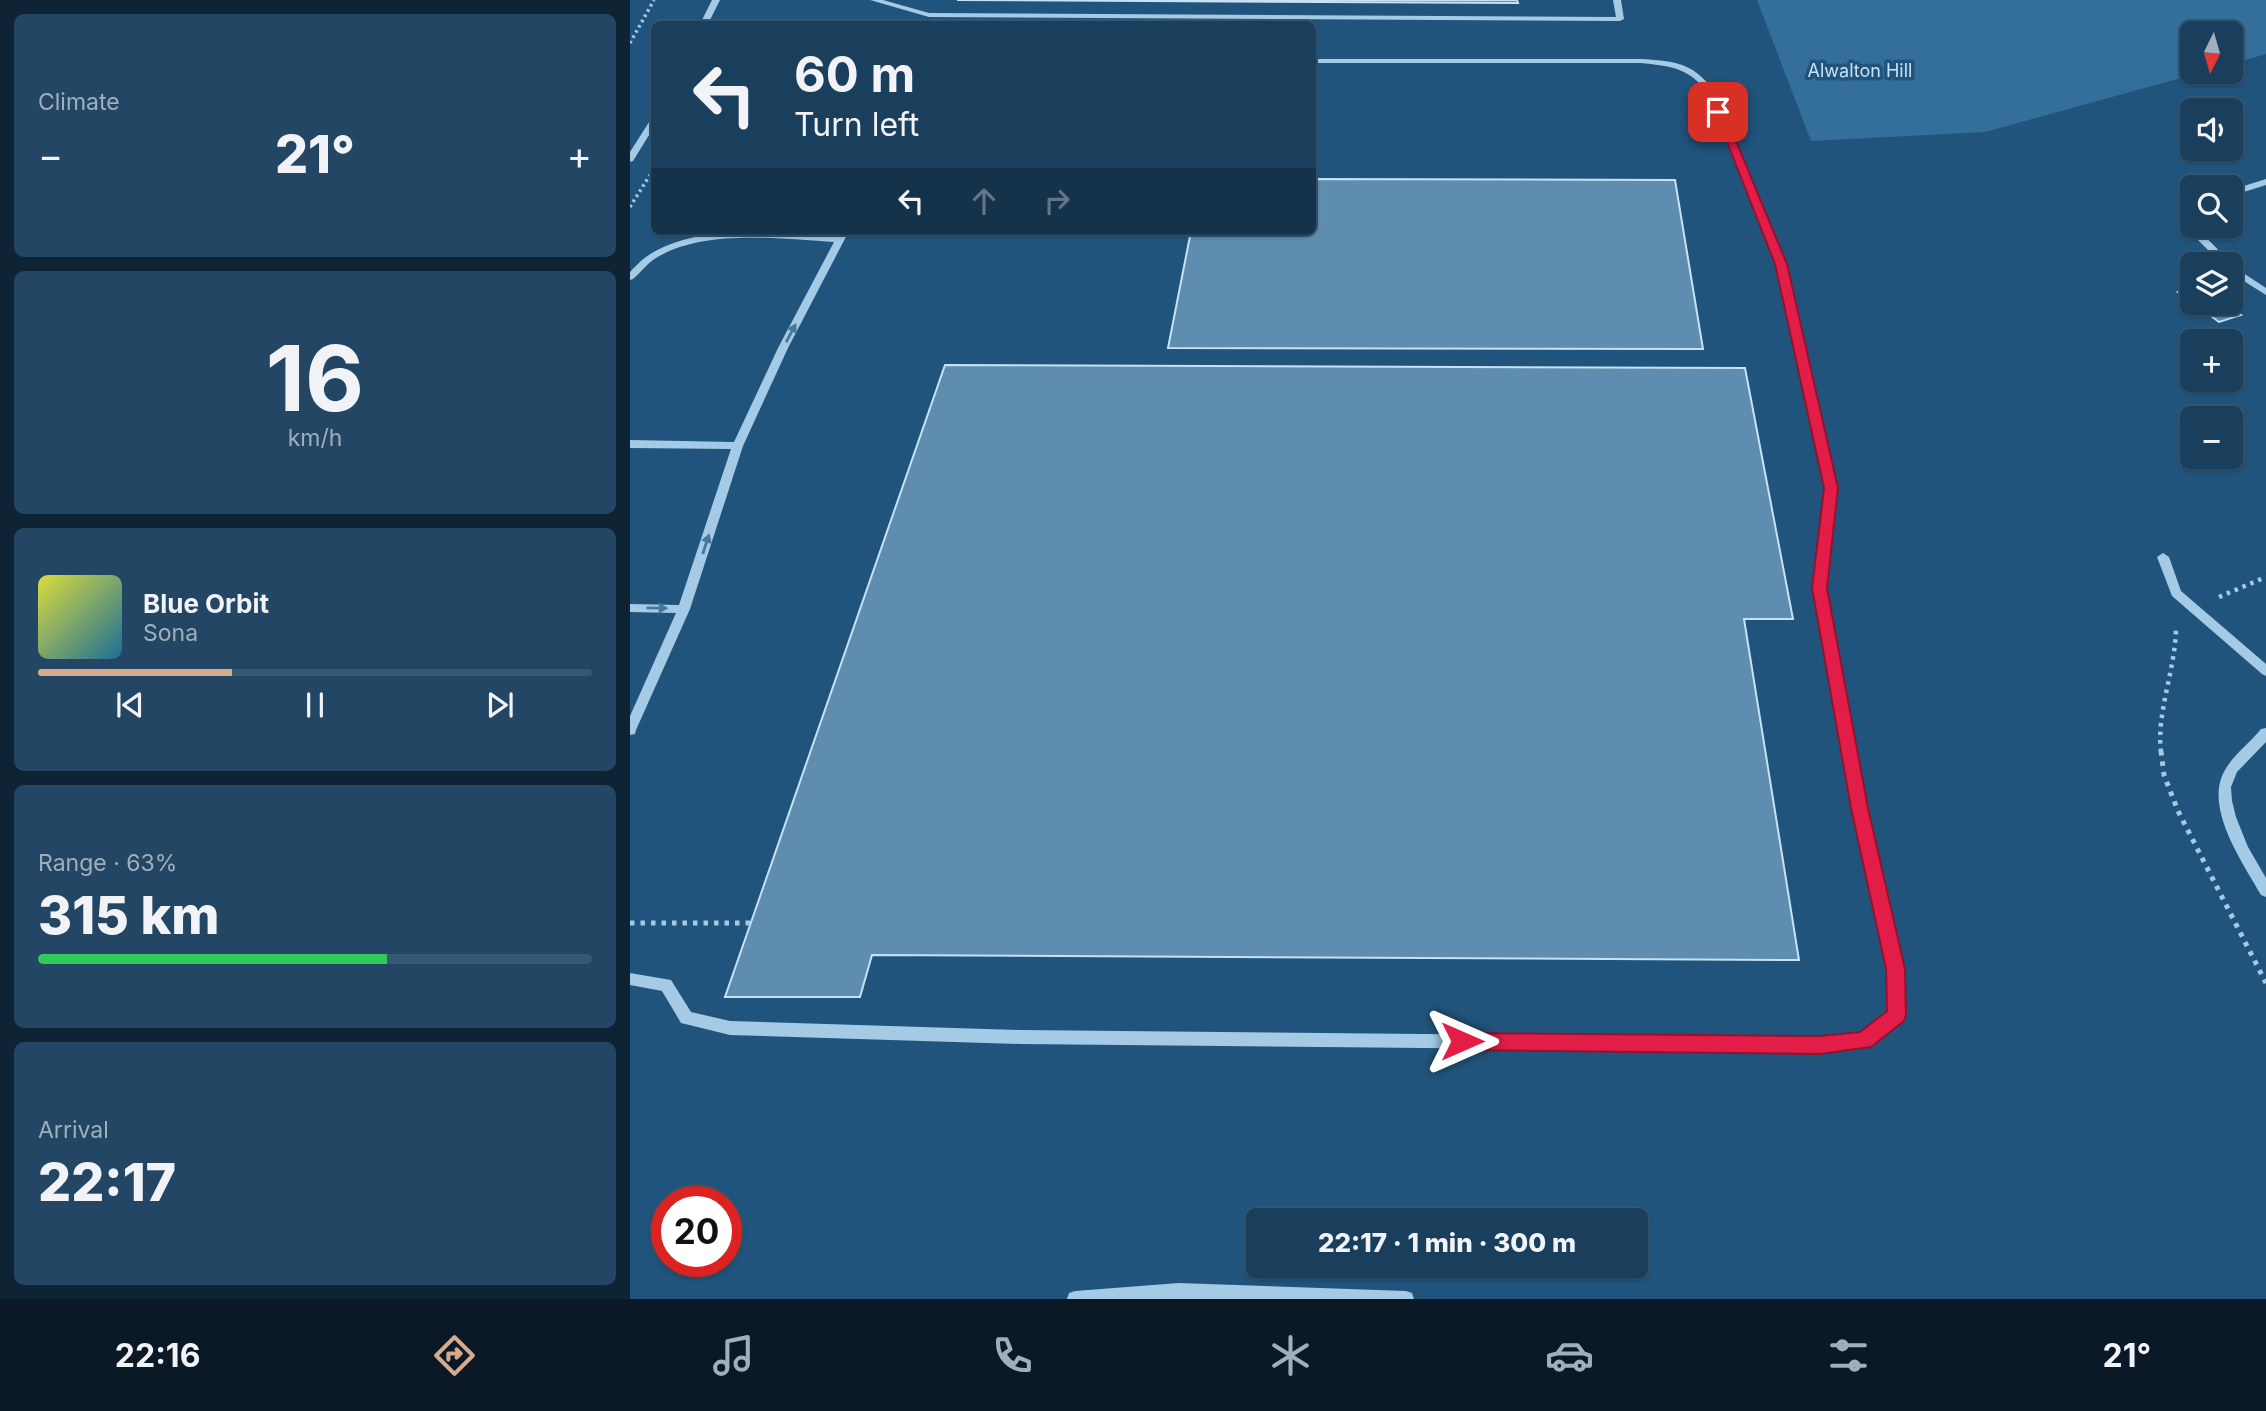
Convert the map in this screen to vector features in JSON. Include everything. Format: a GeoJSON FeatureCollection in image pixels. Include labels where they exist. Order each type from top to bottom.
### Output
{"type":"FeatureCollection","features":[{"type":"Feature","properties":{"kind":"street"},"geometry":{"type":"LineString","coordinates":[[706,21],[716,0]]}},
{"type":"Feature","properties":{"kind":"street"},"geometry":{"type":"LineString","coordinates":[[874,0],[929,15],[1620,19],[1617,0]]}},
{"type":"Feature","properties":{"kind":"street"},"geometry":{"type":"LineString","coordinates":[[630,979],[666,985],[686,1018],[730,1028],[1008,1036],[1820,1045],[1864,1041],[1897,1015],[1895,969],[1859,808],[1820,588],[1831,488],[1781,264],[1709,90],[1699,74],[1675,64],[1641,61],[1316,61]]}},
{"type":"Feature","properties":{"kind":"street"},"geometry":{"type":"LineString","coordinates":[[630,159],[651,126]]}},
{"type":"Feature","properties":{"kind":"street"},"geometry":{"type":"LineString","coordinates":[[2243,189],[2266,182]]}},
{"type":"Feature","properties":{"kind":"street"},"geometry":{"type":"LineString","coordinates":[[630,277],[652,257],[700,241],[842,235],[783,348],[738,446],[684,608],[630,730]]}},
{"type":"Feature","properties":{"kind":"street"},"geometry":{"type":"LineString","coordinates":[[2201,238],[2215,252]]}},
{"type":"Feature","properties":{"kind":"street"},"geometry":{"type":"LineString","coordinates":[[2243,276],[2266,292]]}},
{"type":"Feature","properties":{"kind":"street"},"geometry":{"type":"LineString","coordinates":[[630,444],[738,446]]}},
{"type":"Feature","properties":{"kind":"street"},"geometry":{"type":"LineString","coordinates":[[2162,557],[2176,593],[2266,671]]}},
{"type":"Feature","properties":{"kind":"street"},"geometry":{"type":"LineString","coordinates":[[630,608],[684,608]]}},
{"type":"Feature","properties":{"kind":"street"},"geometry":{"type":"LineString","coordinates":[[2266,733],[2228,775],[2223,799],[2236,832],[2266,891]]}},
{"type":"Feature","properties":{"kind":"street"},"geometry":{"type":"LineString","coordinates":[[1076,1299],[1179,1291],[1405,1299]]}},
{"type":"Feature","properties":{"kind":"path"},"geometry":{"type":"LineString","coordinates":[[630,43],[654,0]]}},
{"type":"Feature","properties":{"kind":"path"},"geometry":{"type":"LineString","coordinates":[[630,207],[651,172]]}},
{"type":"Feature","properties":{"kind":"path"},"geometry":{"type":"LineString","coordinates":[[2266,577],[2168,617],[2176,626],[2176,654],[2160,738],[2164,775],[2178,811],[2266,983]]}},
{"type":"Feature","properties":{"kind":"path"},"geometry":{"type":"LineString","coordinates":[[630,923],[751,923]]}},
{"type":"Feature","properties":{"kind":"green space","name":"Alwalton Hill"},"geometry":{"type":"Polygon","coordinates":[[[1757,0],[2266,0],[2266,54],[2244,60],[2244,21],[2180,21],[2180,78],[1985,132],[1811,141],[1757,0]]]}},
{"type":"Feature","properties":{"kind":"building"},"geometry":{"type":"Polygon","coordinates":[[[957,0],[1517,0],[1518,3],[957,0]]]}},
{"type":"Feature","properties":{"kind":"building"},"geometry":{"type":"Polygon","coordinates":[[[1316,179],[1675,180],[1703,349],[1168,348],[1190,235],[1316,235],[1316,179]]]}},
{"type":"Feature","properties":{"kind":"building"},"geometry":{"type":"Polygon","coordinates":[[[2209,315],[2241,315],[2219,322],[2209,315]]]}},
{"type":"Feature","properties":{"kind":"building"},"geometry":{"type":"Polygon","coordinates":[[[945,365],[1745,368],[1793,619],[1744,619],[1799,960],[872,955],[860,997],[725,997],[945,365]]]}},
{"type":"Feature","properties":{"kind":"route"},"geometry":{"type":"LineString","coordinates":[[1462,1041],[1820,1045],[1864,1041],[1897,1015],[1895,969],[1859,808],[1824,624],[1820,588],[1831,488],[1781,264],[1718,112]]}}]}
